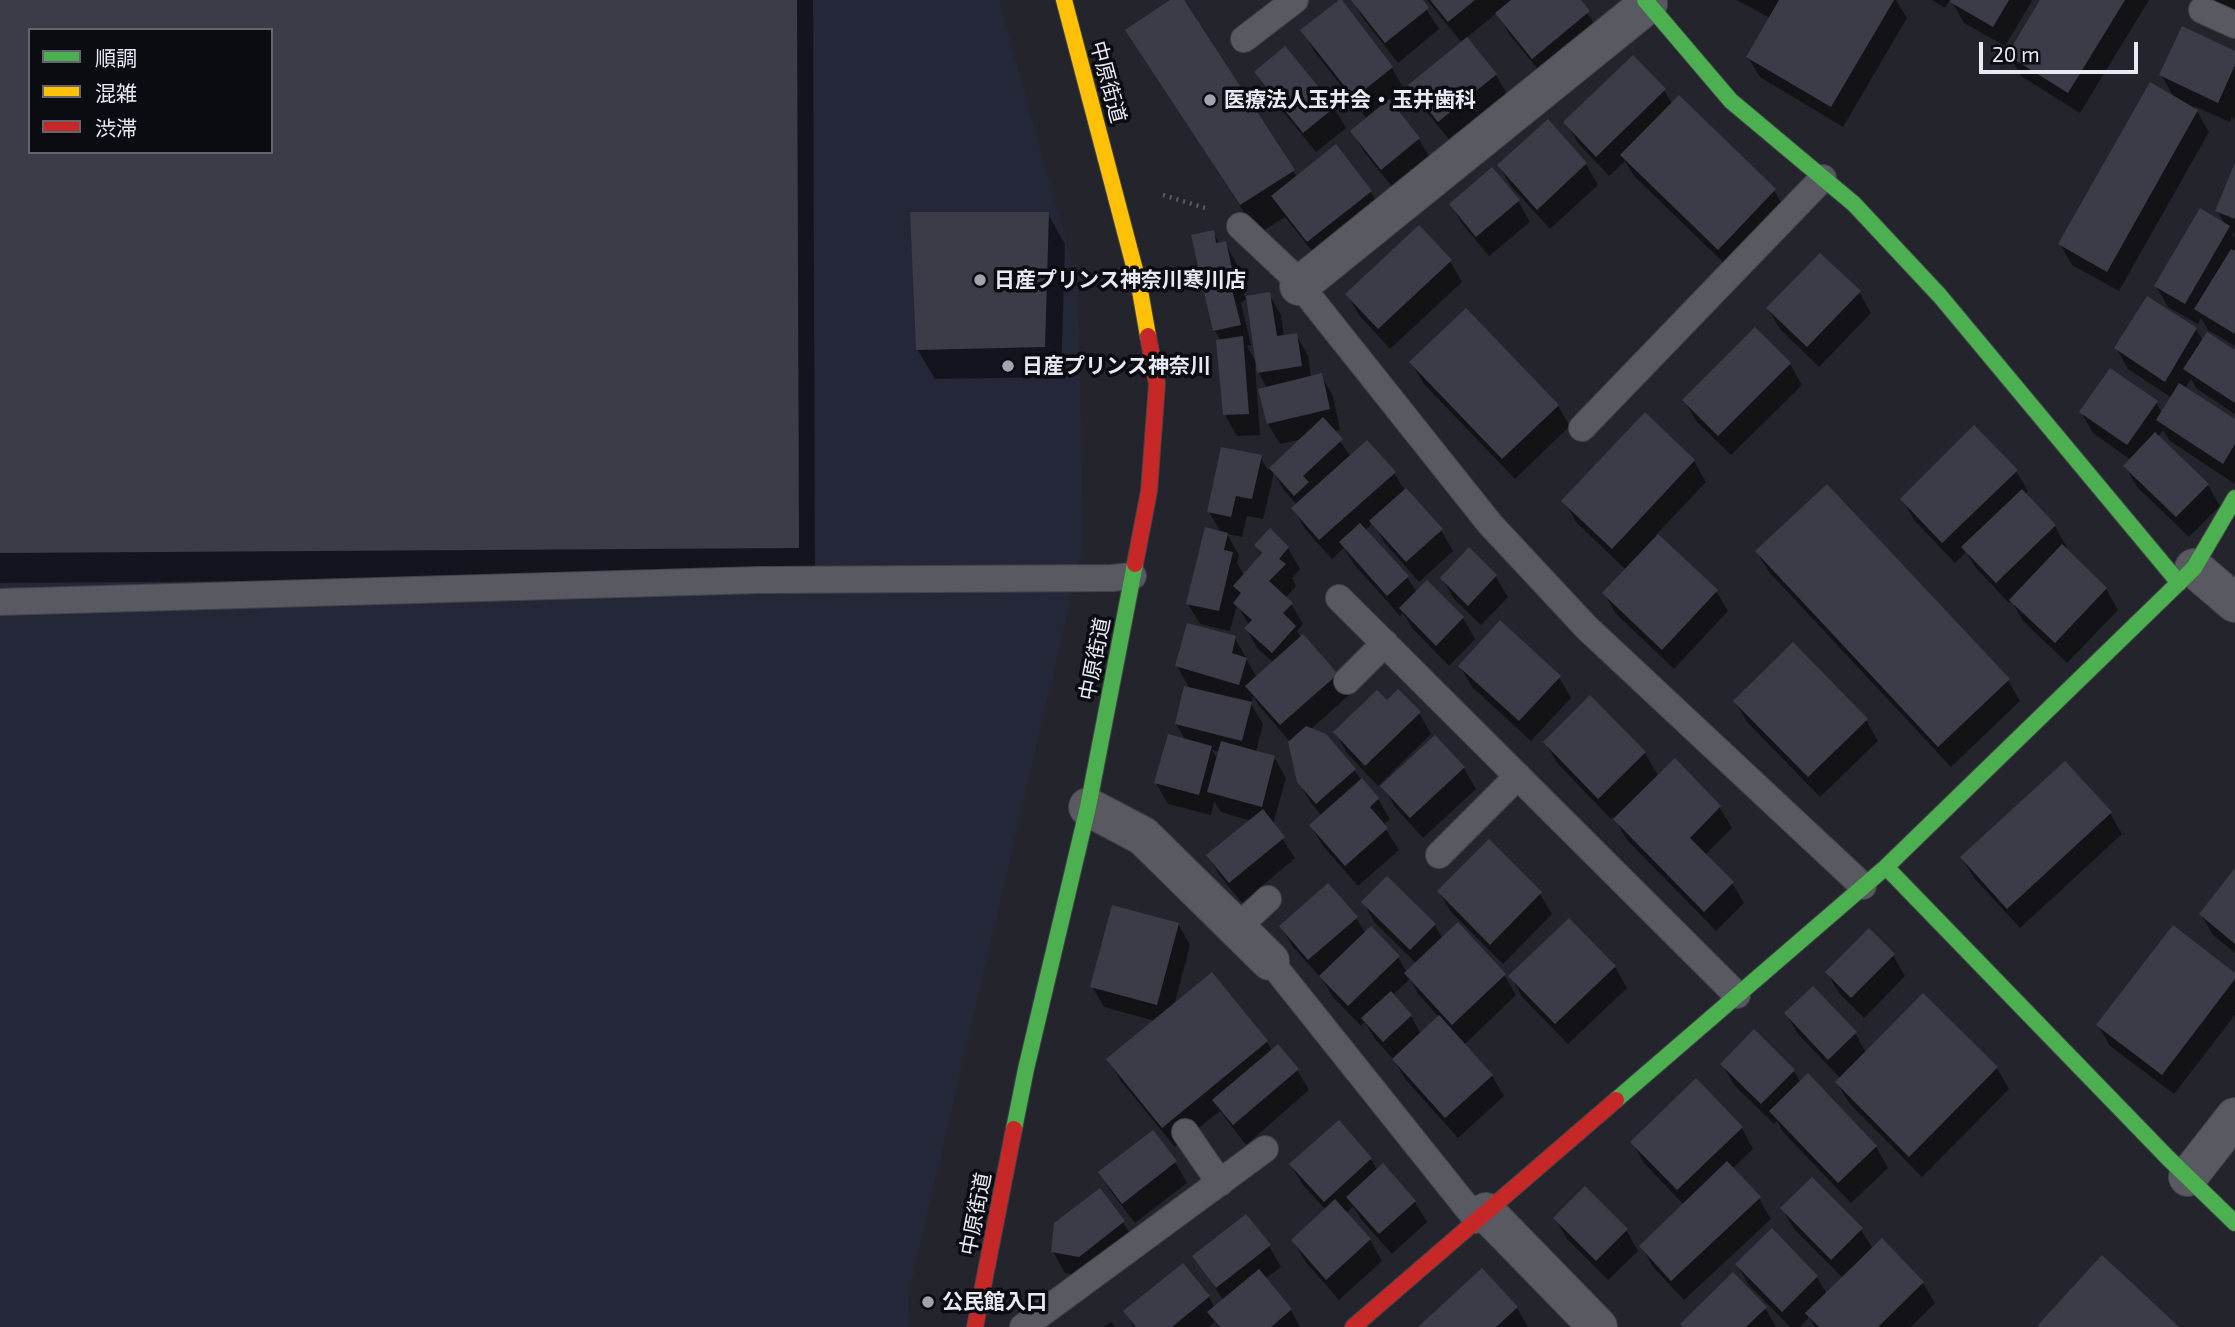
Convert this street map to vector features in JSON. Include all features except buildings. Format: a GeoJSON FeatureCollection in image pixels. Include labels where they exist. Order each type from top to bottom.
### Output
{"type":"FeatureCollection","features":[{"type":"Feature","properties":{"kind":"street","name":"中原街道"},"geometry":{"type":"LineString","coordinates":[[975,1327],[1026,1069],[1088,807],[1133,576],[1149,491],[1157,384],[1139,285],[1064,0]]}},
{"type":"Feature","properties":{"kind":"street"},"geometry":{"type":"LineString","coordinates":[[1298,286],[1646,2],[1731,101],[1854,204],[1940,296],[2186,576],[2235,603]]}},
{"type":"Feature","properties":{"kind":"street"},"geometry":{"type":"LineString","coordinates":[[1353,1327],[1886,867],[2186,576],[2235,498]]}},
{"type":"Feature","properties":{"kind":"street"},"geometry":{"type":"LineString","coordinates":[[1088,807],[1143,836],[1270,961]]}},
{"type":"Feature","properties":{"kind":"street"},"geometry":{"type":"LineString","coordinates":[[1886,867],[2235,1223]]}},
{"type":"Feature","properties":{"kind":"street"},"geometry":{"type":"LineString","coordinates":[[2188,1177],[2235,1117]]}},
{"type":"Feature","properties":{"kind":"street"},"geometry":{"type":"LineString","coordinates":[[1481,1216],[1598,1327]]}},
{"type":"Feature","properties":{"kind":"lane"},"geometry":{"type":"LineString","coordinates":[[1244,39],[1295,0]]}},
{"type":"Feature","properties":{"kind":"lane"},"geometry":{"type":"LineString","coordinates":[[2202,10],[2235,25]]}},
{"type":"Feature","properties":{"kind":"lane"},"geometry":{"type":"LineString","coordinates":[[1582,428],[1823,178]]}},
{"type":"Feature","properties":{"kind":"lane"},"geometry":{"type":"LineString","coordinates":[[1240,226],[1290,274],[1490,524],[1561,600],[1863,886]]}},
{"type":"Feature","properties":{"kind":"lane"},"geometry":{"type":"LineString","coordinates":[[0,602],[759,580],[1133,576]]}},
{"type":"Feature","properties":{"kind":"lane"},"geometry":{"type":"LineString","coordinates":[[1339,598],[1737,995]]}},
{"type":"Feature","properties":{"kind":"lane"},"geometry":{"type":"LineString","coordinates":[[1347,681],[1385,643]]}},
{"type":"Feature","properties":{"kind":"lane"},"geometry":{"type":"LineString","coordinates":[[1438,855],[1518,776]]}},
{"type":"Feature","properties":{"kind":"lane"},"geometry":{"type":"LineString","coordinates":[[1238,927],[1268,899]]}},
{"type":"Feature","properties":{"kind":"lane"},"geometry":{"type":"LineString","coordinates":[[1270,961],[1481,1216]]}},
{"type":"Feature","properties":{"kind":"lane"},"geometry":{"type":"LineString","coordinates":[[1185,1132],[1220,1183]]}},
{"type":"Feature","properties":{"kind":"lane"},"geometry":{"type":"LineString","coordinates":[[1023,1327],[1265,1149]]}},
{"type":"Feature","properties":{"kind":"path"},"geometry":{"type":"LineString","coordinates":[[1161,194],[1209,209],[1240,226]]}},
{"type":"Feature","properties":{"kind":"shaded area"},"geometry":{"type":"Polygon","coordinates":[[[0,0],[999,0],[1078,285],[1083,546],[909,1292],[908,1327],[0,1327],[0,0]]]}},
{"type":"Feature","properties":{"kind":"traffic: fast"},"geometry":{"type":"LineString","coordinates":[[1645,0],[1731,101],[1854,204],[1940,296],[2179,583]]}},
{"type":"Feature","properties":{"kind":"traffic: fast"},"geometry":{"type":"LineString","coordinates":[[1616,1100],[1886,867],[2194,568],[2235,498]]}},
{"type":"Feature","properties":{"kind":"traffic: fast"},"geometry":{"type":"LineString","coordinates":[[1014,1129],[1088,807],[1135,564]]}},
{"type":"Feature","properties":{"kind":"traffic: fast"},"geometry":{"type":"LineString","coordinates":[[1886,867],[2168,1158],[2235,1223]]}},
{"type":"Feature","properties":{"kind":"traffic: slow"},"geometry":{"type":"LineString","coordinates":[[1064,0],[1139,285],[1148,336]]}},
{"type":"Feature","properties":{"kind":"traffic: jam"},"geometry":{"type":"LineString","coordinates":[[1135,564],[1149,491],[1157,384],[1148,336]]}},
{"type":"Feature","properties":{"kind":"traffic: jam"},"geometry":{"type":"LineString","coordinates":[[1353,1327],[1616,1100]]}},
{"type":"Feature","properties":{"kind":"traffic: jam"},"geometry":{"type":"LineString","coordinates":[[975,1327],[1014,1129]]}},
{"type":"Feature","properties":{"kind":"place","name":"医療法人玉井会・玉井歯科"},"geometry":{"type":"Point","coordinates":[1210,100]}},
{"type":"Feature","properties":{"kind":"place","name":"日産プリンス神奈川寒川店"},"geometry":{"type":"Point","coordinates":[980,280]}},
{"type":"Feature","properties":{"kind":"place","name":"日産プリンス神奈川"},"geometry":{"type":"Point","coordinates":[1008,366]}},
{"type":"Feature","properties":{"kind":"place","name":"公民館入口"},"geometry":{"type":"Point","coordinates":[928,1302]}}]}
